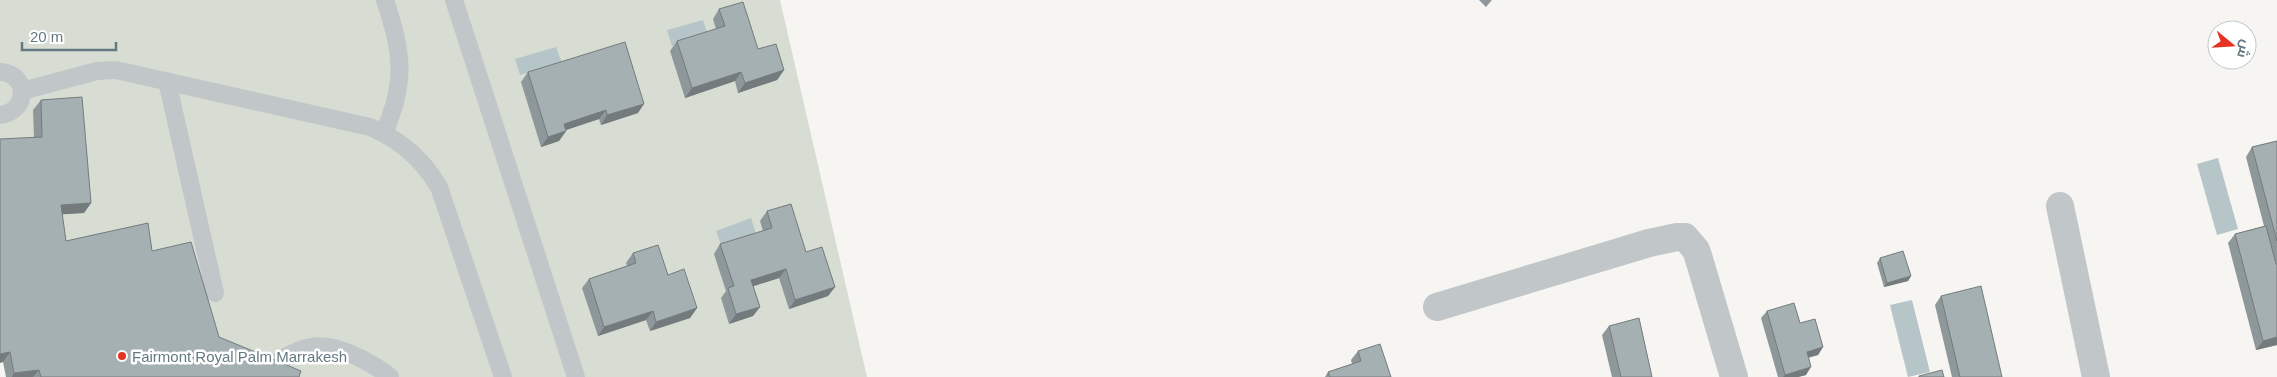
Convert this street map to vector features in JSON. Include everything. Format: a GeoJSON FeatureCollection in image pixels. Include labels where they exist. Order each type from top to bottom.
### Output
{"type":"FeatureCollection","features":[{"type":"Feature","properties":{"kind":"street"},"geometry":{"type":"LineString","coordinates":[[2060,206],[2096,377]]}},
{"type":"Feature","properties":{"kind":"street"},"geometry":{"type":"LineString","coordinates":[[1437,307],[1630,248],[1676,236],[1685,237],[1696,250],[1734,377]]}},
{"type":"Feature","properties":{"kind":"lane"},"geometry":{"type":"LineString","coordinates":[[384,133],[396,104],[400,64],[398,40],[385,0]]}},
{"type":"Feature","properties":{"kind":"lane"},"geometry":{"type":"LineString","coordinates":[[454,0],[576,377]]}},
{"type":"Feature","properties":{"kind":"lane"},"geometry":{"type":"LineString","coordinates":[[22,91],[97,71],[128,72],[370,127],[384,133],[416,156],[428,170],[438,187],[503,377]]}},
{"type":"Feature","properties":{"kind":"lane"},"geometry":{"type":"LineString","coordinates":[[0,72],[12,74],[19,82],[22,91],[21,101],[16,109],[7,114],[0,115]]}},
{"type":"Feature","properties":{"kind":"lane"},"geometry":{"type":"LineString","coordinates":[[167,81],[215,293]]}},
{"type":"Feature","properties":{"kind":"lane"},"geometry":{"type":"LineString","coordinates":[[272,365],[291,352],[310,346],[331,346],[381,369],[390,377]]}},
{"type":"Feature","properties":{"kind":"shaded area"},"geometry":{"type":"Polygon","coordinates":[[[0,0],[780,0],[867,377],[283,377],[59,251],[54,215],[84,213],[35,147],[0,149],[0,0]]]}},
{"type":"Feature","properties":{"kind":"shaded area"},"geometry":{"type":"Polygon","coordinates":[[[703,20],[708,36],[672,46],[667,30],[703,20]]]}},
{"type":"Feature","properties":{"kind":"shaded area"},"geometry":{"type":"Polygon","coordinates":[[[556,47],[562,63],[520,75],[515,59],[556,47]]]}},
{"type":"Feature","properties":{"kind":"shaded area"},"geometry":{"type":"Polygon","coordinates":[[[2218,158],[2238,229],[2217,235],[2197,164],[2218,158]]]}},
{"type":"Feature","properties":{"kind":"shaded area"},"geometry":{"type":"Polygon","coordinates":[[[751,218],[756,234],[722,247],[716,231],[751,218]]]}},
{"type":"Feature","properties":{"kind":"shaded area"},"geometry":{"type":"Polygon","coordinates":[[[1912,300],[1930,372],[1908,377],[1890,305],[1912,300]]]}},
{"type":"Feature","properties":{"kind":"building"},"geometry":{"type":"Polygon","coordinates":[[[743,2],[758,49],[776,44],[784,70],[745,83],[741,72],[692,88],[677,41],[725,26],[719,9],[743,2]]]}},
{"type":"Feature","properties":{"kind":"building"},"geometry":{"type":"Polygon","coordinates":[[[625,42],[644,104],[607,115],[606,110],[564,124],[566,131],[548,137],[528,72],[625,42]]]}},
{"type":"Feature","properties":{"kind":"building"},"geometry":{"type":"Polygon","coordinates":[[[82,97],[91,203],[61,205],[66,241],[148,223],[152,251],[191,242],[219,337],[301,371],[299,377],[41,377],[39,370],[14,373],[10,352],[0,354],[0,139],[42,137],[41,100],[82,97]]]}},
{"type":"Feature","properties":{"kind":"building"},"geometry":{"type":"Polygon","coordinates":[[[2277,141],[2277,241],[2252,147],[2277,141]]]}},
{"type":"Feature","properties":{"kind":"building"},"geometry":{"type":"Polygon","coordinates":[[[791,204],[806,252],[822,247],[835,287],[795,300],[786,269],[751,280],[760,307],[736,314],[728,288],[734,286],[720,244],[772,228],[767,211],[791,204]]]}},
{"type":"Feature","properties":{"kind":"building"},"geometry":{"type":"Polygon","coordinates":[[[2266,226],[2277,264],[2277,337],[2263,341],[2235,234],[2266,226]]]}},
{"type":"Feature","properties":{"kind":"building"},"geometry":{"type":"Polygon","coordinates":[[[658,245],[668,275],[684,269],[697,308],[656,322],[653,311],[604,327],[589,279],[636,263],[633,253],[658,245]]]}},
{"type":"Feature","properties":{"kind":"building"},"geometry":{"type":"Polygon","coordinates":[[[1903,251],[1911,276],[1887,283],[1880,258],[1903,251]]]}},
{"type":"Feature","properties":{"kind":"building"},"geometry":{"type":"Polygon","coordinates":[[[1981,286],[2002,377],[1960,377],[1941,296],[1981,286]]]}},
{"type":"Feature","properties":{"kind":"building"},"geometry":{"type":"Polygon","coordinates":[[[1794,303],[1800,323],[1815,319],[1823,347],[1807,352],[1811,367],[1785,375],[1767,311],[1794,303]]]}},
{"type":"Feature","properties":{"kind":"building"},"geometry":{"type":"Polygon","coordinates":[[[1639,318],[1652,377],[1621,377],[1609,326],[1639,318]]]}},
{"type":"Feature","properties":{"kind":"building"},"geometry":{"type":"Polygon","coordinates":[[[1380,344],[1391,377],[1330,377],[1328,372],[1361,361],[1358,351],[1380,344]]]}},
{"type":"Feature","properties":{"kind":"building"},"geometry":{"type":"Polygon","coordinates":[[[1942,370],[1944,377],[1919,377],[1919,376],[1942,370]]]}},
{"type":"Feature","properties":{"kind":"place","name":"Fairmont Royal Palm Marrakesh"},"geometry":{"type":"Point","coordinates":[122,356]}}]}
